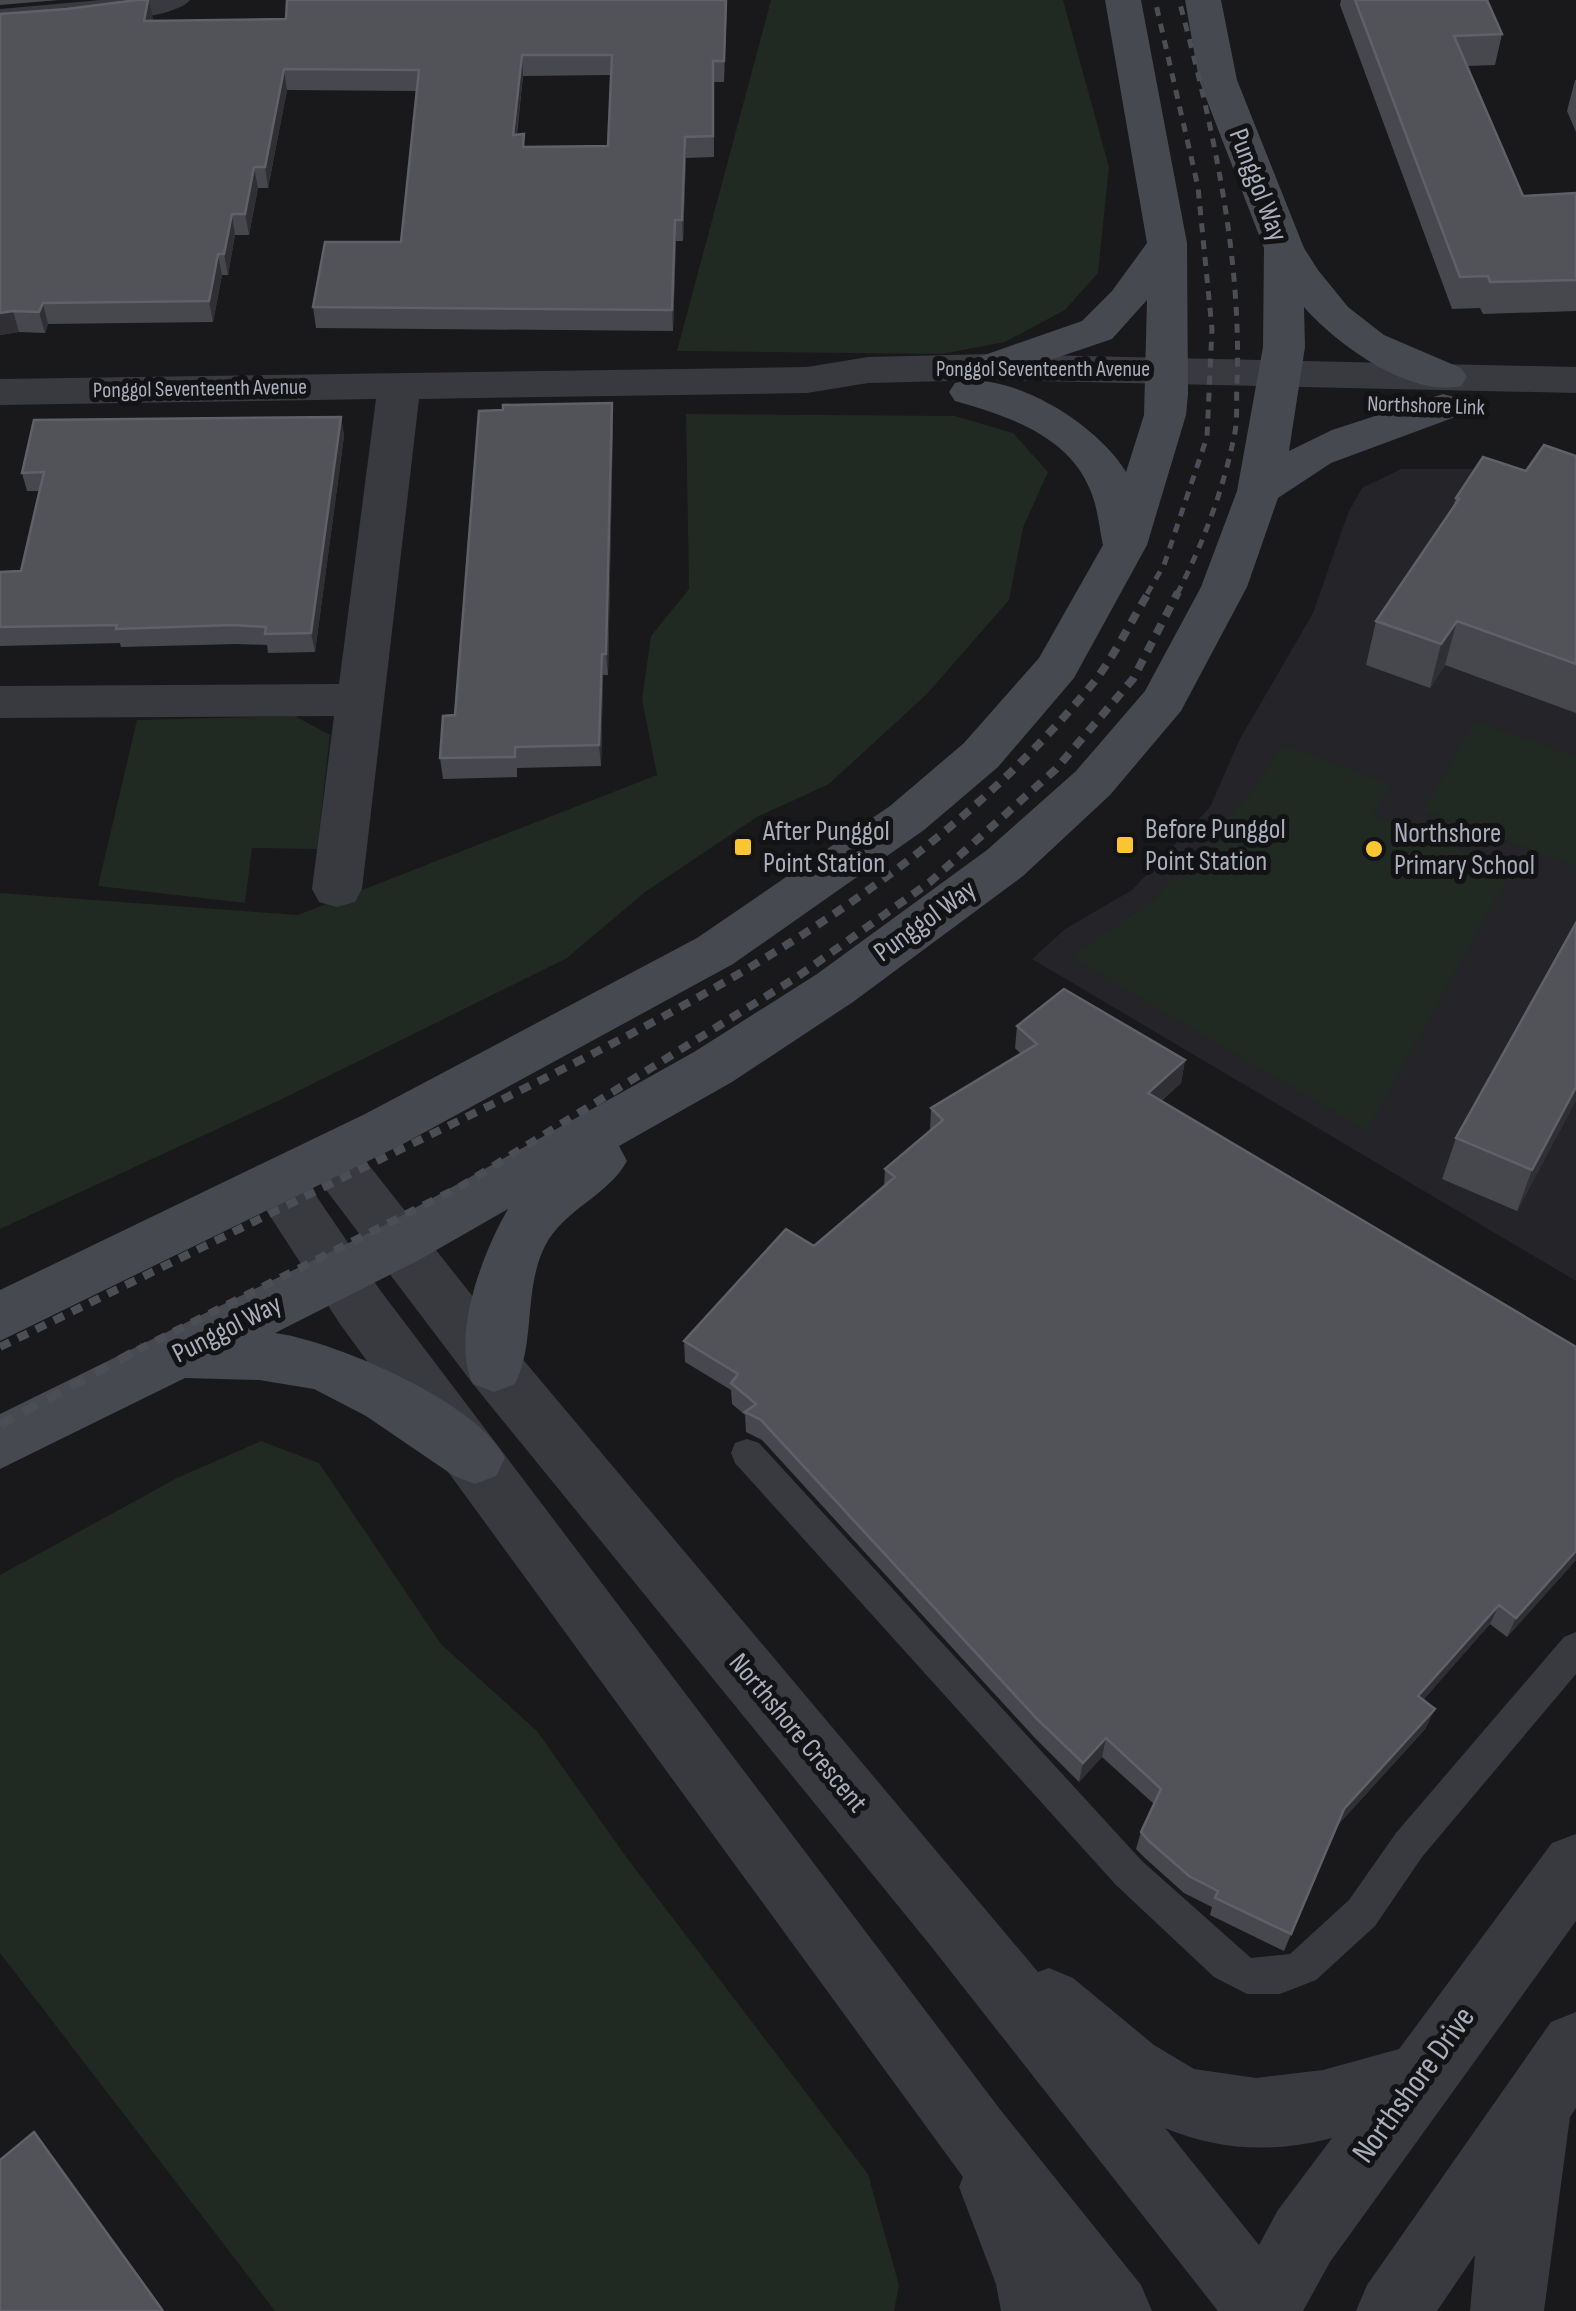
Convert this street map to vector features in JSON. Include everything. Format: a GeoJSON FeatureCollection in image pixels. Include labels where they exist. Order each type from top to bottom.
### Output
{"type":"FeatureCollection","features":[{"type":"Feature","properties":{"kind":"main road"},"geometry":{"type":"LineString","coordinates":[[0,1318],[330,1155],[714,952],[907,818],[981,755],[1057,667],[1124,544],[1165,414],[1167,243],[1123,0]]}},
{"type":"Feature","properties":{"kind":"main road","name":"Punggol Way"},"geometry":{"type":"LineString","coordinates":[[0,1443],[398,1244],[714,1067],[835,988],[1005,862],[1093,784],[1164,700],[1224,587],[1259,491],[1278,386],[1284,248],[1218,80],[1203,0]]}},
{"type":"Feature","properties":{"kind":"main road"},"geometry":{"type":"LineString","coordinates":[[981,379],[1096,330],[1126,300],[1167,243]]}},
{"type":"Feature","properties":{"kind":"main road"},"geometry":{"type":"LineString","coordinates":[[1259,491],[1331,446],[1445,392],[1411,366],[1356,338],[1314,298],[1284,248]]}},
{"type":"Feature","properties":{"kind":"main road"},"geometry":{"type":"LineString","coordinates":[[981,379],[1044,415],[1100,465],[1113,491],[1124,544]]}},
{"type":"Feature","properties":{"kind":"main road"},"geometry":{"type":"LineString","coordinates":[[494,1367],[498,1302],[510,1260],[542,1206],[714,1067]]}},
{"type":"Feature","properties":{"kind":"main road"},"geometry":{"type":"LineString","coordinates":[[178,1354],[248,1355],[327,1368],[367,1387],[475,1458]]}},
{"type":"Feature","properties":{"kind":"street"},"geometry":{"type":"LineString","coordinates":[[0,20],[163,3]]}},
{"type":"Feature","properties":{"kind":"street","name":"Ponggol Seventeenth Avenue"},"geometry":{"type":"LineString","coordinates":[[0,392],[806,380],[872,391],[981,379],[1278,386]]}},
{"type":"Feature","properties":{"kind":"street","name":"Northshore Link"},"geometry":{"type":"LineString","coordinates":[[1445,392],[1576,380]]}},
{"type":"Feature","properties":{"kind":"street"},"geometry":{"type":"LineString","coordinates":[[337,889],[399,386]]}},
{"type":"Feature","properties":{"kind":"street","name":"Northshore Link"},"geometry":{"type":"LineString","coordinates":[[1278,386],[1445,392],[1576,411]]}},
{"type":"Feature","properties":{"kind":"street"},"geometry":{"type":"LineString","coordinates":[[0,702],[361,700]]}},
{"type":"Feature","properties":{"kind":"street","name":"Northshore Crescent"},"geometry":{"type":"LineString","coordinates":[[330,1155],[494,1367],[954,1922],[1264,2310]]}},
{"type":"Feature","properties":{"kind":"street"},"geometry":{"type":"LineString","coordinates":[[276,1182],[337,1275],[974,2133],[1114,2311]]}},
{"type":"Feature","properties":{"kind":"street","name":"Northshore Drive"},"geometry":{"type":"LineString","coordinates":[[1264,2310],[1304,2236],[1576,1866]]}},
{"type":"Feature","properties":{"kind":"street"},"geometry":{"type":"LineString","coordinates":[[954,1922],[1129,2070],[1186,2101],[1240,2114],[1277,2114],[1319,2108],[1421,2077]]}},
{"type":"Feature","properties":{"kind":"street"},"geometry":{"type":"LineString","coordinates":[[1394,2311],[1559,2070]]}},
{"type":"Feature","properties":{"kind":"street"},"geometry":{"type":"LineString","coordinates":[[1508,2311],[1526,2164],[1559,2070]]}},
{"type":"Feature","properties":{"kind":"street"},"geometry":{"type":"LineString","coordinates":[[974,2133],[1033,2284],[1038,2311]]}},
{"type":"Feature","properties":{"kind":"lane"},"geometry":{"type":"LineString","coordinates":[[747,1453],[1129,1873],[1226,1964],[1247,1976],[1280,1976],[1302,1967],[1362,1913],[1409,1845],[1576,1648]]}},
{"type":"Feature","properties":{"kind":"shaded area"},"geometry":{"type":"Polygon","coordinates":[[[771,0],[1063,0],[1109,167],[1098,273],[1065,310],[1005,342],[942,354],[677,351],[771,0]]]}},
{"type":"Feature","properties":{"kind":"shaded area"},"geometry":{"type":"Polygon","coordinates":[[[686,414],[955,416],[1013,433],[1048,472],[1023,528],[1009,600],[927,694],[829,784],[757,817],[645,892],[567,958],[278,1101],[0,1229],[0,893],[298,915],[657,775],[642,699],[651,636],[689,589],[686,414]]]}},
{"type":"Feature","properties":{"kind":"shaded area","name":"Northshore Primary School"},"geometry":{"type":"Polygon","coordinates":[[[1401,469],[1576,469],[1576,1281],[1032,959],[1065,929],[1132,890],[1210,807],[1240,739],[1313,613],[1348,513],[1362,488],[1401,469]]]}},
{"type":"Feature","properties":{"kind":"shaded area"},"geometry":{"type":"Polygon","coordinates":[[[295,716],[330,735],[317,849],[252,848],[245,903],[98,886],[137,720],[295,716]]]}},
{"type":"Feature","properties":{"kind":"shaded area"},"geometry":{"type":"Polygon","coordinates":[[[1475,721],[1576,756],[1576,866],[1423,810],[1475,721]]]}},
{"type":"Feature","properties":{"kind":"shaded area"},"geometry":{"type":"Polygon","coordinates":[[[1283,744],[1391,784],[1373,815],[1512,870],[1367,1131],[1070,957],[1151,902],[1253,790],[1283,744]]]}},
{"type":"Feature","properties":{"kind":"shaded area"},"geometry":{"type":"Polygon","coordinates":[[[261,1441],[319,1463],[441,1644],[537,1731],[627,1858],[868,2174],[899,2285],[894,2311],[275,2311],[0,1953],[0,1575],[177,1478],[261,1441]]]}},
{"type":"Feature","properties":{"kind":"building"},"geometry":{"type":"Polygon","coordinates":[[[148,0],[144,21],[286,19],[287,0],[726,0],[724,61],[713,61],[713,136],[685,137],[682,220],[675,220],[672,310],[313,307],[325,242],[401,242],[419,70],[284,69],[265,167],[254,167],[245,214],[232,214],[224,254],[218,254],[209,301],[43,303],[39,312],[0,313],[0,14],[148,0]],[[522,55],[513,135],[524,134],[523,147],[608,146],[612,55],[522,55]]]}},
{"type":"Feature","properties":{"kind":"building"},"geometry":{"type":"Polygon","coordinates":[[[1355,0],[1487,0],[1502,34],[1454,36],[1523,196],[1576,193],[1576,280],[1490,282],[1488,276],[1460,277],[1355,0]]]}},
{"type":"Feature","properties":{"kind":"building"},"geometry":{"type":"Polygon","coordinates":[[[612,403],[606,654],[602,654],[599,745],[515,747],[515,757],[440,758],[443,716],[455,715],[479,411],[503,410],[503,405],[612,403]]]}},
{"type":"Feature","properties":{"kind":"building"},"geometry":{"type":"Polygon","coordinates":[[[341,417],[311,633],[265,634],[266,627],[233,625],[0,627],[0,572],[21,571],[44,472],[22,473],[34,420],[341,417]]]}},
{"type":"Feature","properties":{"kind":"building"},"geometry":{"type":"Polygon","coordinates":[[[1544,445],[1576,456],[1576,664],[1457,621],[1441,644],[1376,621],[1483,457],[1526,471],[1544,445]]]}},
{"type":"Feature","properties":{"kind":"building"},"geometry":{"type":"Polygon","coordinates":[[[1576,923],[1576,1087],[1532,1170],[1456,1138],[1576,923]]]}},
{"type":"Feature","properties":{"kind":"building"},"geometry":{"type":"Polygon","coordinates":[[[1064,989],[1185,1060],[1148,1093],[1576,1347],[1576,1551],[1516,1618],[1499,1605],[1418,1696],[1435,1709],[1344,1809],[1291,1934],[1215,1898],[1218,1891],[1189,1876],[1149,1841],[1141,1832],[1161,1789],[1106,1738],[1083,1763],[1037,1719],[761,1420],[745,1412],[756,1404],[731,1383],[738,1374],[684,1341],[786,1229],[814,1246],[895,1177],[885,1169],[943,1120],[931,1108],[1037,1044],[1017,1026],[1064,989]]]}},
{"type":"Feature","properties":{"kind":"building"},"geometry":{"type":"Polygon","coordinates":[[[34,2132],[163,2311],[0,2311],[0,2160],[34,2132]]]}},
{"type":"Feature","properties":{"kind":"railway"},"geometry":{"type":"LineString","coordinates":[[1147,594],[1164,565],[1207,437],[1212,329],[1198,187],[1155,0]]}},
{"type":"Feature","properties":{"kind":"railway"},"geometry":{"type":"LineString","coordinates":[[1178,593],[1211,518],[1229,457],[1236,424],[1237,335],[1235,286],[1222,190],[1179,0]]}},
{"type":"Feature","properties":{"kind":"railway"},"geometry":{"type":"LineString","coordinates":[[0,1347],[620,1040],[792,941],[874,886],[952,825],[1026,758],[1094,682],[1149,592]]}},
{"type":"Feature","properties":{"kind":"railway"},"geometry":{"type":"LineString","coordinates":[[138,1350],[460,1187],[797,977],[930,882],[1056,769],[1133,679],[1178,593]]}},
{"type":"Feature","properties":{"kind":"railway"},"geometry":{"type":"LineString","coordinates":[[0,1425],[143,1347]]}},
{"type":"Feature","properties":{"kind":"place","name":"Before Punggol Point Station"},"geometry":{"type":"Point","coordinates":[1125,845]}},
{"type":"Feature","properties":{"kind":"place","name":"After Punggol Point Station"},"geometry":{"type":"Point","coordinates":[743,847]}},
{"type":"Feature","properties":{"kind":"place","name":"Northshore Primary School"},"geometry":{"type":"Point","coordinates":[1374,849]}}]}
